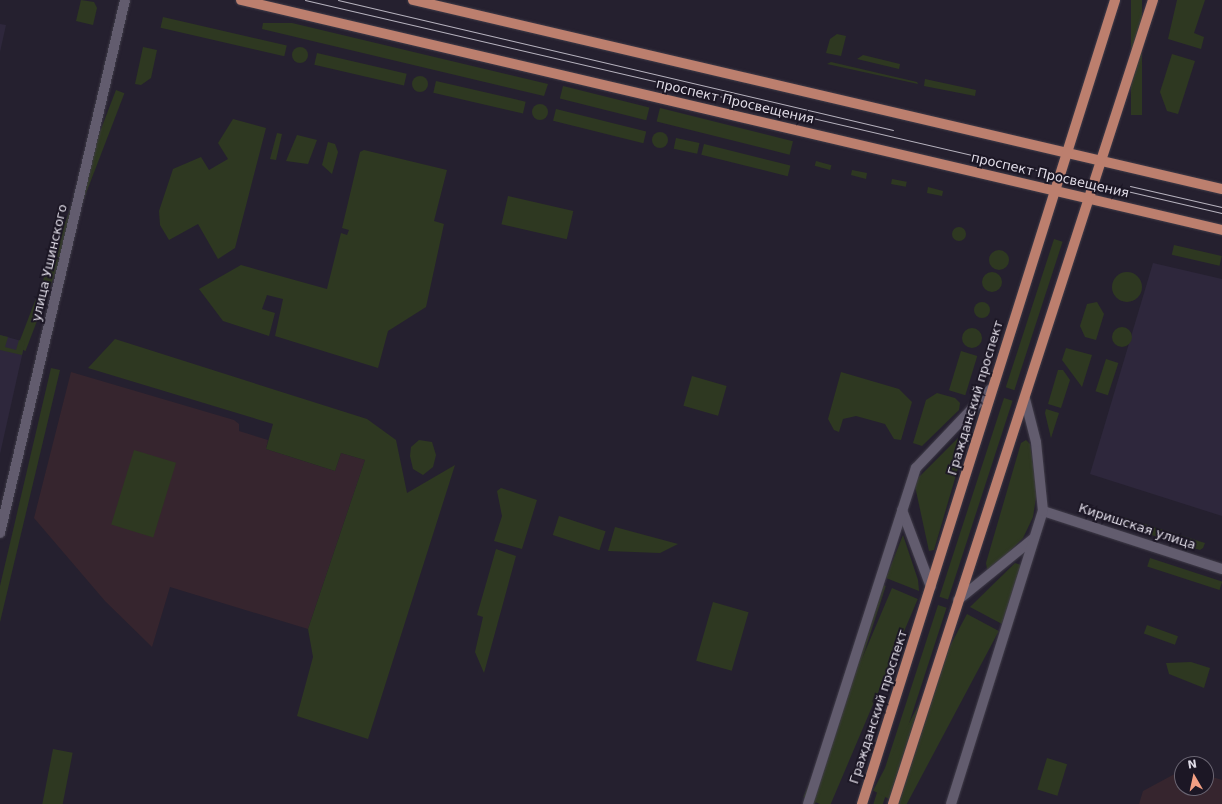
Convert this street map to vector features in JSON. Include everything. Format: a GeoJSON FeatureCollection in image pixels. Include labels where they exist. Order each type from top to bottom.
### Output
{"type":"FeatureCollection","features":[{"type":"Feature","properties":{"kind":"main road","name":"проспект Просвещения"},"geometry":{"type":"LineString","coordinates":[[241,0],[1222,230]]}},
{"type":"Feature","properties":{"kind":"main road","name":"проспект Просвещения"},"geometry":{"type":"LineString","coordinates":[[413,0],[1222,189]]}},
{"type":"Feature","properties":{"kind":"main road","name":"Гражданский проспект"},"geometry":{"type":"LineString","coordinates":[[862,804],[931,587],[990,390],[1115,0]]}},
{"type":"Feature","properties":{"kind":"main road"},"geometry":{"type":"LineString","coordinates":[[893,804],[1154,0]]}},
{"type":"Feature","properties":{"kind":"street","name":"улица Ушинского"},"geometry":{"type":"LineString","coordinates":[[0,533],[125,0]]}},
{"type":"Feature","properties":{"kind":"street"},"geometry":{"type":"LineString","coordinates":[[808,804],[916,468],[990,390]]}},
{"type":"Feature","properties":{"kind":"street"},"geometry":{"type":"LineString","coordinates":[[951,804],[1043,511],[1037,450],[1025,399]]}},
{"type":"Feature","properties":{"kind":"street"},"geometry":{"type":"LineString","coordinates":[[902,510],[931,587]]}},
{"type":"Feature","properties":{"kind":"street","name":"Киришская улица"},"geometry":{"type":"LineString","coordinates":[[1043,511],[1222,569]]}},
{"type":"Feature","properties":{"kind":"street"},"geometry":{"type":"LineString","coordinates":[[958,600],[1034,538]]}},
{"type":"Feature","properties":{"kind":"shaded area"},"geometry":{"type":"Polygon","coordinates":[[[0,24],[6,25],[0,52],[0,24]]]}},
{"type":"Feature","properties":{"kind":"shaded area"},"geometry":{"type":"Polygon","coordinates":[[[1153,263],[1222,279],[1222,516],[1090,474],[1153,263]]]}},
{"type":"Feature","properties":{"kind":"shaded area"},"geometry":{"type":"Polygon","coordinates":[[[0,335],[25,342],[0,454],[0,335]]]}},
{"type":"Feature","properties":{"kind":"shaded area"},"geometry":{"type":"Polygon","coordinates":[[[71,372],[234,420],[239,424],[239,431],[268,440],[266,449],[335,471],[341,453],[365,460],[308,629],[170,587],[152,647],[105,601],[34,518],[71,372]]]}},
{"type":"Feature","properties":{"kind":"shaded area"},"geometry":{"type":"Polygon","coordinates":[[[1174,774],[1174,796],[1214,796],[1214,778],[1222,780],[1222,804],[1139,804],[1143,791],[1174,774]]]}},
{"type":"Feature","properties":{"kind":"green space"},"geometry":{"type":"Polygon","coordinates":[[[81,0],[94,2],[97,8],[93,25],[76,21],[81,0]]]}},
{"type":"Feature","properties":{"kind":"green space"},"geometry":{"type":"Polygon","coordinates":[[[1131,0],[1142,0],[1142,115],[1131,115],[1131,0]]]}},
{"type":"Feature","properties":{"kind":"green space"},"geometry":{"type":"Polygon","coordinates":[[[1177,0],[1205,0],[1194,33],[1204,37],[1201,49],[1168,39],[1177,0]]]}},
{"type":"Feature","properties":{"kind":"green space"},"geometry":{"type":"Polygon","coordinates":[[[163,17],[287,46],[284,56],[161,28],[163,17]]]}},
{"type":"Feature","properties":{"kind":"green space"},"geometry":{"type":"Polygon","coordinates":[[[263,23],[292,23],[548,84],[544,96],[262,29],[263,23]]]}},
{"type":"Feature","properties":{"kind":"green space"},"geometry":{"type":"Polygon","coordinates":[[[837,34],[846,36],[841,56],[826,53],[830,39],[837,34]]]}},
{"type":"Feature","properties":{"kind":"green space"},"geometry":{"type":"Polygon","coordinates":[[[143,47],[157,50],[151,78],[141,85],[135,84],[143,47]]]}},
{"type":"Feature","properties":{"kind":"green space"},"geometry":{"type":"Polygon","coordinates":[[[297,47],[303,47],[308,52],[306,61],[303,63],[297,63],[292,58],[292,52],[297,47]]]}},
{"type":"Feature","properties":{"kind":"green space"},"geometry":{"type":"Polygon","coordinates":[[[317,53],[407,74],[404,85],[314,65],[317,53]]]}},
{"type":"Feature","properties":{"kind":"green space"},"geometry":{"type":"Polygon","coordinates":[[[1172,54],[1195,61],[1178,114],[1167,111],[1160,92],[1172,54]]]}},
{"type":"Feature","properties":{"kind":"green space"},"geometry":{"type":"Polygon","coordinates":[[[863,55],[900,64],[899,69],[857,59],[863,55]]]}},
{"type":"Feature","properties":{"kind":"green space"},"geometry":{"type":"Polygon","coordinates":[[[831,62],[917,82],[918,84],[827,64],[831,62]]]}},
{"type":"Feature","properties":{"kind":"green space"},"geometry":{"type":"Polygon","coordinates":[[[417,76],[423,76],[428,81],[426,90],[423,92],[417,92],[412,87],[412,81],[417,76]]]}},
{"type":"Feature","properties":{"kind":"green space"},"geometry":{"type":"Polygon","coordinates":[[[925,79],[976,90],[975,96],[924,86],[925,79]]]}},
{"type":"Feature","properties":{"kind":"green space"},"geometry":{"type":"Polygon","coordinates":[[[436,81],[526,102],[523,113],[433,93],[436,81]]]}},
{"type":"Feature","properties":{"kind":"green space"},"geometry":{"type":"Polygon","coordinates":[[[563,86],[649,108],[646,120],[560,99],[563,86]]]}},
{"type":"Feature","properties":{"kind":"green space"},"geometry":{"type":"Polygon","coordinates":[[[116,90],[124,93],[25,351],[17,348],[116,90]]]}},
{"type":"Feature","properties":{"kind":"green space"},"geometry":{"type":"Polygon","coordinates":[[[537,104],[543,104],[548,109],[546,118],[543,120],[537,120],[532,115],[532,109],[537,104]]]}},
{"type":"Feature","properties":{"kind":"green space"},"geometry":{"type":"Polygon","coordinates":[[[660,108],[793,141],[790,155],[657,122],[660,108]]]}},
{"type":"Feature","properties":{"kind":"green space"},"geometry":{"type":"Polygon","coordinates":[[[556,109],[646,131],[643,143],[553,121],[556,109]]]}},
{"type":"Feature","properties":{"kind":"green space"},"geometry":{"type":"Polygon","coordinates":[[[233,119],[266,128],[235,248],[218,259],[198,224],[169,240],[160,225],[159,211],[173,169],[201,157],[209,170],[228,159],[218,143],[233,119]]]}},
{"type":"Feature","properties":{"kind":"green space"},"geometry":{"type":"Polygon","coordinates":[[[657,132],[663,132],[668,137],[666,146],[663,148],[657,148],[652,143],[652,137],[657,132]]]}},
{"type":"Feature","properties":{"kind":"green space"},"geometry":{"type":"Polygon","coordinates":[[[277,133],[282,134],[276,160],[270,159],[277,133]]]}},
{"type":"Feature","properties":{"kind":"green space"},"geometry":{"type":"Polygon","coordinates":[[[297,135],[317,140],[308,164],[286,161],[297,135]]]}},
{"type":"Feature","properties":{"kind":"green space"},"geometry":{"type":"Polygon","coordinates":[[[676,138],[699,143],[697,154],[674,149],[676,138]]]}},
{"type":"Feature","properties":{"kind":"green space"},"geometry":{"type":"Polygon","coordinates":[[[328,142],[335,144],[338,152],[332,174],[322,165],[328,142]]]}},
{"type":"Feature","properties":{"kind":"green space"},"geometry":{"type":"Polygon","coordinates":[[[704,144],[790,166],[788,176],[701,155],[704,144]]]}},
{"type":"Feature","properties":{"kind":"green space"},"geometry":{"type":"Polygon","coordinates":[[[364,150],[447,170],[434,221],[444,224],[426,307],[388,331],[378,368],[275,336],[283,299],[267,295],[262,309],[275,313],[269,336],[223,321],[199,289],[241,265],[327,289],[341,233],[347,235],[349,230],[342,228],[360,152],[364,150]]]}},
{"type":"Feature","properties":{"kind":"green space"},"geometry":{"type":"Polygon","coordinates":[[[816,161],[831,165],[830,170],[815,166],[816,161]]]}},
{"type":"Feature","properties":{"kind":"green space"},"geometry":{"type":"Polygon","coordinates":[[[852,170],[867,173],[866,179],[851,175],[852,170]]]}},
{"type":"Feature","properties":{"kind":"green space"},"geometry":{"type":"Polygon","coordinates":[[[892,179],[907,182],[906,187],[891,184],[892,179]]]}},
{"type":"Feature","properties":{"kind":"green space"},"geometry":{"type":"Polygon","coordinates":[[[928,187],[943,191],[942,196],[927,193],[928,187]]]}},
{"type":"Feature","properties":{"kind":"green space"},"geometry":{"type":"Polygon","coordinates":[[[508,196],[573,211],[567,239],[501,224],[508,196]]]}},
{"type":"Feature","properties":{"kind":"green space"},"geometry":{"type":"Polygon","coordinates":[[[956,227],[962,227],[966,231],[966,237],[962,241],[956,241],[952,237],[952,231],[956,227]]]}},
{"type":"Feature","properties":{"kind":"green space"},"geometry":{"type":"Polygon","coordinates":[[[1054,239],[1063,242],[1014,390],[1006,387],[1054,239]]]}},
{"type":"Feature","properties":{"kind":"green space"},"geometry":{"type":"Polygon","coordinates":[[[1174,245],[1222,256],[1219,266],[1172,255],[1174,245]]]}},
{"type":"Feature","properties":{"kind":"green space"},"geometry":{"type":"Polygon","coordinates":[[[999,250],[1006,253],[1009,260],[1006,267],[999,270],[992,267],[989,260],[992,253],[999,250]]]}},
{"type":"Feature","properties":{"kind":"green space"},"geometry":{"type":"Polygon","coordinates":[[[992,272],[999,275],[1002,282],[999,289],[992,292],[985,289],[982,282],[985,275],[992,272]]]}},
{"type":"Feature","properties":{"kind":"green space"},"geometry":{"type":"Polygon","coordinates":[[[1127,272],[1137,277],[1142,287],[1137,297],[1127,302],[1117,297],[1112,287],[1117,277],[1127,272]]]}},
{"type":"Feature","properties":{"kind":"green space"},"geometry":{"type":"Polygon","coordinates":[[[982,302],[988,304],[990,310],[988,316],[982,318],[976,316],[974,310],[976,304],[982,302]]]}},
{"type":"Feature","properties":{"kind":"green space"},"geometry":{"type":"Polygon","coordinates":[[[1097,302],[1104,314],[1096,340],[1085,337],[1080,326],[1087,304],[1097,302]]]}},
{"type":"Feature","properties":{"kind":"green space"},"geometry":{"type":"Polygon","coordinates":[[[1122,327],[1129,330],[1132,337],[1129,344],[1122,347],[1115,344],[1112,337],[1115,330],[1122,327]]]}},
{"type":"Feature","properties":{"kind":"green space"},"geometry":{"type":"Polygon","coordinates":[[[972,328],[979,331],[982,338],[979,345],[972,348],[965,345],[962,338],[965,331],[972,328]]]}},
{"type":"Feature","properties":{"kind":"green space"},"geometry":{"type":"Polygon","coordinates":[[[0,335],[8,337],[5,347],[16,350],[19,340],[25,342],[22,355],[0,350],[0,335]]]}},
{"type":"Feature","properties":{"kind":"green space"},"geometry":{"type":"Polygon","coordinates":[[[115,339],[367,419],[396,440],[407,493],[455,465],[368,739],[297,716],[313,657],[308,629],[365,460],[341,453],[335,471],[266,449],[273,424],[88,368],[115,339]]]}},
{"type":"Feature","properties":{"kind":"green space"},"geometry":{"type":"Polygon","coordinates":[[[1066,348],[1092,355],[1082,387],[1062,360],[1066,348]]]}},
{"type":"Feature","properties":{"kind":"green space"},"geometry":{"type":"Polygon","coordinates":[[[961,351],[977,356],[965,395],[949,390],[961,351]]]}},
{"type":"Feature","properties":{"kind":"green space"},"geometry":{"type":"Polygon","coordinates":[[[1106,359],[1118,363],[1108,395],[1095,391],[1106,359]]]}},
{"type":"Feature","properties":{"kind":"green space"},"geometry":{"type":"Polygon","coordinates":[[[51,368],[60,370],[0,622],[0,586],[51,368]]]}},
{"type":"Feature","properties":{"kind":"green space"},"geometry":{"type":"Polygon","coordinates":[[[1058,370],[1063,370],[1070,380],[1061,408],[1048,404],[1058,370]]]}},
{"type":"Feature","properties":{"kind":"green space"},"geometry":{"type":"Polygon","coordinates":[[[841,372],[899,389],[912,402],[901,440],[894,439],[885,424],[856,416],[843,419],[839,432],[834,430],[828,419],[841,372]]]}},
{"type":"Feature","properties":{"kind":"green space"},"geometry":{"type":"Polygon","coordinates":[[[692,376],[727,386],[718,416],[683,406],[692,376]]]}},
{"type":"Feature","properties":{"kind":"green space"},"geometry":{"type":"Polygon","coordinates":[[[937,393],[955,398],[960,403],[959,410],[922,446],[913,443],[926,400],[937,393]]]}},
{"type":"Feature","properties":{"kind":"green space"},"geometry":{"type":"Polygon","coordinates":[[[1004,398],[1013,401],[948,600],[939,597],[1004,398]]]}},
{"type":"Feature","properties":{"kind":"green space"},"geometry":{"type":"Polygon","coordinates":[[[1046,409],[1059,413],[1051,438],[1045,413],[1046,409]]]}},
{"type":"Feature","properties":{"kind":"green space"},"geometry":{"type":"Polygon","coordinates":[[[962,437],[966,441],[934,550],[929,551],[915,486],[917,479],[958,438],[962,437]]]}},
{"type":"Feature","properties":{"kind":"green space"},"geometry":{"type":"Polygon","coordinates":[[[419,440],[432,442],[436,455],[433,467],[423,475],[413,469],[410,456],[411,447],[419,440]]]}},
{"type":"Feature","properties":{"kind":"green space"},"geometry":{"type":"Polygon","coordinates":[[[1026,440],[1030,444],[1037,491],[1033,517],[1023,538],[993,568],[987,569],[986,563],[1021,443],[1026,440]]]}},
{"type":"Feature","properties":{"kind":"green space"},"geometry":{"type":"Polygon","coordinates":[[[134,450],[176,463],[153,537],[111,525],[134,450]]]}},
{"type":"Feature","properties":{"kind":"green space"},"geometry":{"type":"Polygon","coordinates":[[[501,488],[537,500],[522,549],[494,541],[502,516],[497,491],[501,488]]]}},
{"type":"Feature","properties":{"kind":"green space"},"geometry":{"type":"Polygon","coordinates":[[[1103,511],[1205,543],[1203,548],[1200,550],[1100,519],[1103,511]]]}},
{"type":"Feature","properties":{"kind":"green space"},"geometry":{"type":"Polygon","coordinates":[[[559,516],[606,531],[599,550],[553,535],[559,516]]]}},
{"type":"Feature","properties":{"kind":"green space"},"geometry":{"type":"Polygon","coordinates":[[[615,527],[678,544],[660,553],[608,551],[615,527]]]}},
{"type":"Feature","properties":{"kind":"green space"},"geometry":{"type":"Polygon","coordinates":[[[903,535],[918,580],[919,591],[886,578],[903,535]]]}},
{"type":"Feature","properties":{"kind":"green space"},"geometry":{"type":"Polygon","coordinates":[[[496,549],[516,556],[484,673],[475,652],[483,617],[477,615],[496,549]]]}},
{"type":"Feature","properties":{"kind":"green space"},"geometry":{"type":"Polygon","coordinates":[[[1150,558],[1222,581],[1219,590],[1147,567],[1150,558]]]}},
{"type":"Feature","properties":{"kind":"green space"},"geometry":{"type":"Polygon","coordinates":[[[1015,563],[1021,565],[1002,624],[970,607],[1015,563]]]}},
{"type":"Feature","properties":{"kind":"green space"},"geometry":{"type":"Polygon","coordinates":[[[883,585],[886,586],[815,804],[812,804],[883,585]]]}},
{"type":"Feature","properties":{"kind":"green space"},"geometry":{"type":"Polygon","coordinates":[[[892,588],[918,599],[831,804],[820,804],[803,797],[892,588]]]}},
{"type":"Feature","properties":{"kind":"green space"},"geometry":{"type":"Polygon","coordinates":[[[713,602],[749,612],[732,671],[696,661],[713,602]]]}},
{"type":"Feature","properties":{"kind":"green space"},"geometry":{"type":"Polygon","coordinates":[[[938,605],[947,608],[883,804],[873,804],[938,605]]]}},
{"type":"Feature","properties":{"kind":"green space"},"geometry":{"type":"Polygon","coordinates":[[[967,614],[999,631],[907,804],[898,804],[873,791],[967,614]]]}},
{"type":"Feature","properties":{"kind":"green space"},"geometry":{"type":"Polygon","coordinates":[[[1147,625],[1178,636],[1175,645],[1144,633],[1147,625]]]}},
{"type":"Feature","properties":{"kind":"green space"},"geometry":{"type":"Polygon","coordinates":[[[1191,662],[1210,668],[1204,688],[1169,674],[1166,663],[1191,662]]]}},
{"type":"Feature","properties":{"kind":"green space"},"geometry":{"type":"Polygon","coordinates":[[[53,749],[73,753],[63,804],[42,804],[53,749]]]}},
{"type":"Feature","properties":{"kind":"green space"},"geometry":{"type":"Polygon","coordinates":[[[1047,758],[1067,764],[1057,796],[1037,790],[1047,758]]]}},
{"type":"Feature","properties":{"kind":"tram line"},"geometry":{"type":"LineString","coordinates":[[305,0],[1222,213]]}},
{"type":"Feature","properties":{"kind":"tram line"},"geometry":{"type":"LineString","coordinates":[[338,0],[893,130]]}},
{"type":"Feature","properties":{"kind":"tram line"},"geometry":{"type":"LineString","coordinates":[[1130,186],[1222,207]]}}]}
